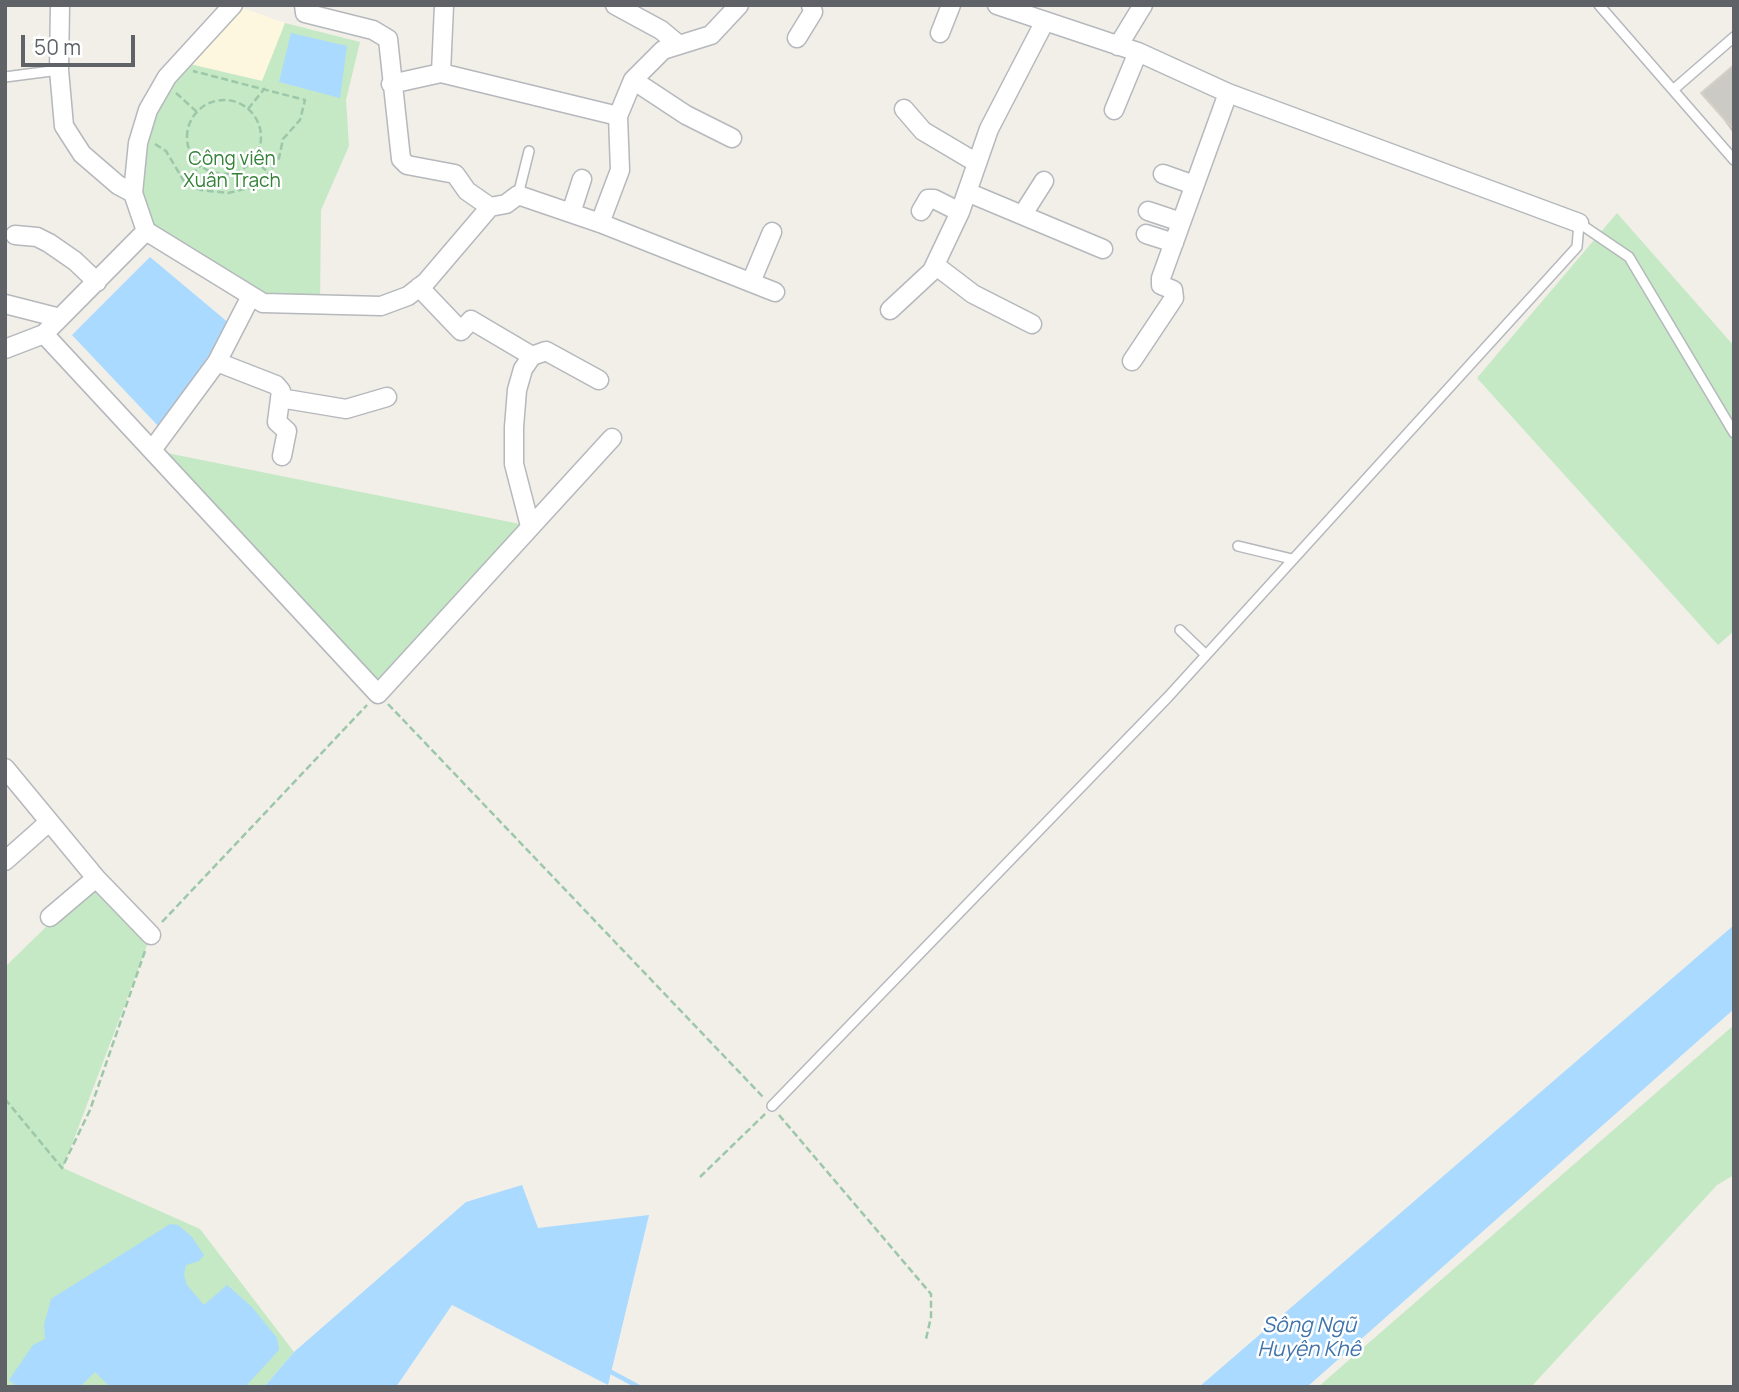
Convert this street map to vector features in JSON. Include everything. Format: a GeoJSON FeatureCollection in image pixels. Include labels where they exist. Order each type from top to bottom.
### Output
{"type":"FeatureCollection","features":[{"type":"Feature","properties":{"kind":"street"},"geometry":{"type":"LineString","coordinates":[[60,5],[59,70],[62,113],[70,139],[93,164],[133,193]]}},
{"type":"Feature","properties":{"kind":"street"},"geometry":{"type":"LineString","coordinates":[[233,5],[176,67],[148,110],[138,143],[133,193],[145,231],[263,303],[381,306],[396,302],[419,287],[490,207],[506,204],[519,195],[600,223],[775,292]]}},
{"type":"Feature","properties":{"kind":"street"},"geometry":{"type":"LineString","coordinates":[[304,5],[305,13],[382,33],[391,49],[391,84],[403,163],[455,174],[467,191],[490,207]]}},
{"type":"Feature","properties":{"kind":"street"},"geometry":{"type":"LineString","coordinates":[[440,73],[444,5]]}},
{"type":"Feature","properties":{"kind":"street"},"geometry":{"type":"LineString","coordinates":[[615,5],[661,30],[679,45]]}},
{"type":"Feature","properties":{"kind":"street"},"geometry":{"type":"LineString","coordinates":[[600,223],[620,170],[618,116],[633,80],[663,50],[711,35],[738,5]]}},
{"type":"Feature","properties":{"kind":"street"},"geometry":{"type":"LineString","coordinates":[[797,38],[813,12],[811,5]]}},
{"type":"Feature","properties":{"kind":"street"},"geometry":{"type":"LineString","coordinates":[[940,33],[951,5]]}},
{"type":"Feature","properties":{"kind":"street"},"geometry":{"type":"LineString","coordinates":[[998,5],[1044,23],[1138,52],[1228,93],[1578,223]]}},
{"type":"Feature","properties":{"kind":"street"},"geometry":{"type":"LineString","coordinates":[[1118,46],[1143,5]]}},
{"type":"Feature","properties":{"kind":"street"},"geometry":{"type":"LineString","coordinates":[[890,310],[935,265],[960,212],[989,129],[1044,23]]}},
{"type":"Feature","properties":{"kind":"street"},"geometry":{"type":"LineString","coordinates":[[1114,110],[1138,52]]}},
{"type":"Feature","properties":{"kind":"street"},"geometry":{"type":"LineString","coordinates":[[391,84],[440,73],[618,116]]}},
{"type":"Feature","properties":{"kind":"street"},"geometry":{"type":"LineString","coordinates":[[633,80],[686,115],[732,138]]}},
{"type":"Feature","properties":{"kind":"street"},"geometry":{"type":"LineString","coordinates":[[1132,361],[1174,298],[1173,290],[1160,282],[1228,93]]}},
{"type":"Feature","properties":{"kind":"street"},"geometry":{"type":"LineString","coordinates":[[904,109],[923,131],[977,163]]}},
{"type":"Feature","properties":{"kind":"street"},"geometry":{"type":"LineString","coordinates":[[1163,174],[1194,185]]}},
{"type":"Feature","properties":{"kind":"street"},"geometry":{"type":"LineString","coordinates":[[571,213],[582,179]]}},
{"type":"Feature","properties":{"kind":"street"},"geometry":{"type":"LineString","coordinates":[[1023,214],[1044,181]]}},
{"type":"Feature","properties":{"kind":"street"},"geometry":{"type":"LineString","coordinates":[[967,192],[1102,249]]}},
{"type":"Feature","properties":{"kind":"street"},"geometry":{"type":"LineString","coordinates":[[921,211],[928,199],[934,199],[960,212]]}},
{"type":"Feature","properties":{"kind":"street"},"geometry":{"type":"LineString","coordinates":[[1148,211],[1181,222]]}},
{"type":"Feature","properties":{"kind":"street"},"geometry":{"type":"LineString","coordinates":[[5,349],[44,334],[145,231]]}},
{"type":"Feature","properties":{"kind":"street"},"geometry":{"type":"LineString","coordinates":[[751,282],[772,232]]}},
{"type":"Feature","properties":{"kind":"street"},"geometry":{"type":"LineString","coordinates":[[1146,234],[1174,243]]}},
{"type":"Feature","properties":{"kind":"street"},"geometry":{"type":"LineString","coordinates":[[15,235],[37,237],[49,243],[75,261],[97,282]]}},
{"type":"Feature","properties":{"kind":"street"},"geometry":{"type":"LineString","coordinates":[[935,265],[973,294],[1032,324]]}},
{"type":"Feature","properties":{"kind":"street"},"geometry":{"type":"LineString","coordinates":[[419,287],[461,331],[471,320],[532,356]]}},
{"type":"Feature","properties":{"kind":"street"},"geometry":{"type":"LineString","coordinates":[[152,450],[217,362],[251,296]]}},
{"type":"Feature","properties":{"kind":"street"},"geometry":{"type":"LineString","coordinates":[[5,304],[60,318]]}},
{"type":"Feature","properties":{"kind":"street"},"geometry":{"type":"LineString","coordinates":[[44,334],[378,694],[612,438]]}},
{"type":"Feature","properties":{"kind":"street"},"geometry":{"type":"LineString","coordinates":[[530,526],[514,464],[513,427],[517,390],[523,369],[532,356],[546,351],[598,380]]}},
{"type":"Feature","properties":{"kind":"street"},"geometry":{"type":"LineString","coordinates":[[217,362],[276,385],[281,391],[277,422],[288,431],[282,456]]}},
{"type":"Feature","properties":{"kind":"street"},"geometry":{"type":"LineString","coordinates":[[280,398],[346,409],[387,397]]}},
{"type":"Feature","properties":{"kind":"street"},"geometry":{"type":"LineString","coordinates":[[5,768],[96,878],[151,934]]}},
{"type":"Feature","properties":{"kind":"street"},"geometry":{"type":"LineString","coordinates":[[5,861],[49,822]]}},
{"type":"Feature","properties":{"kind":"street"},"geometry":{"type":"LineString","coordinates":[[50,917],[96,878]]}},
{"type":"Feature","properties":{"kind":"lane"},"geometry":{"type":"LineString","coordinates":[[1599,5],[1734,160]]}},
{"type":"Feature","properties":{"kind":"lane"},"geometry":{"type":"LineString","coordinates":[[1673,90],[1734,37]]}},
{"type":"Feature","properties":{"kind":"lane"},"geometry":{"type":"LineString","coordinates":[[5,77],[59,70]]}},
{"type":"Feature","properties":{"kind":"lane"},"geometry":{"type":"LineString","coordinates":[[519,195],[529,151]]}},
{"type":"Feature","properties":{"kind":"lane"},"geometry":{"type":"LineString","coordinates":[[1578,223],[1629,257],[1734,433]]}},
{"type":"Feature","properties":{"kind":"lane"},"geometry":{"type":"LineString","coordinates":[[772,1106],[1206,655],[1577,247],[1578,223]]}},
{"type":"Feature","properties":{"kind":"lane"},"geometry":{"type":"LineString","coordinates":[[1238,546],[1292,559]]}},
{"type":"Feature","properties":{"kind":"lane"},"geometry":{"type":"LineString","coordinates":[[1180,630],[1206,655]]}},
{"type":"Feature","properties":{"kind":"path"},"geometry":{"type":"LineString","coordinates":[[138,143],[156,144],[166,150],[186,183],[201,190],[228,193],[249,188],[269,173],[279,158],[282,139],[300,120],[305,100],[176,67]]}},
{"type":"Feature","properties":{"kind":"path"},"geometry":{"type":"LineString","coordinates":[[165,82],[197,112]]}},
{"type":"Feature","properties":{"kind":"path"},"geometry":{"type":"LineString","coordinates":[[248,108],[265,88]]}},
{"type":"Feature","properties":{"kind":"path"},"geometry":{"type":"LineString","coordinates":[[225,100],[248,108],[260,130],[261,142],[253,159],[239,170],[228,173],[216,173],[201,165],[190,150],[187,138],[188,126],[197,112],[213,102],[225,100]]}},
{"type":"Feature","properties":{"kind":"path"},"geometry":{"type":"LineString","coordinates":[[253,159],[269,173]]}},
{"type":"Feature","properties":{"kind":"path"},"geometry":{"type":"LineString","coordinates":[[186,183],[201,165]]}},
{"type":"Feature","properties":{"kind":"path"},"geometry":{"type":"LineString","coordinates":[[5,1099],[62,1168],[90,1110],[151,934],[378,694],[772,1106],[931,1294],[931,1317],[926,1339]]}},
{"type":"Feature","properties":{"kind":"path"},"geometry":{"type":"LineString","coordinates":[[700,1177],[772,1106]]}},
{"type":"Feature","properties":{"kind":"shaded area"},"geometry":{"type":"Polygon","coordinates":[[[240,7],[285,23],[263,81],[181,62],[240,7]]]}},
{"type":"Feature","properties":{"kind":"green space","name":"Công viên Xuân Trạch"},"geometry":{"type":"Polygon","coordinates":[[[285,23],[360,42],[346,100],[349,146],[321,210],[320,304],[263,303],[146,231],[133,193],[138,143],[181,62],[262,81],[285,23]]]}},
{"type":"Feature","properties":{"kind":"green space"},"geometry":{"type":"Polygon","coordinates":[[[1617,213],[1734,346],[1734,631],[1718,645],[1477,378],[1617,213]]]}},
{"type":"Feature","properties":{"kind":"green space"},"geometry":{"type":"Polygon","coordinates":[[[152,450],[530,526],[378,694],[152,450]]]}},
{"type":"Feature","properties":{"kind":"green space"},"geometry":{"type":"Polygon","coordinates":[[[96,878],[151,935],[63,1168],[200,1229],[294,1352],[264,1387],[5,1387],[5,967],[96,878]]]}},
{"type":"Feature","properties":{"kind":"green space"},"geometry":{"type":"Polygon","coordinates":[[[1734,1025],[1734,1175],[1717,1185],[1531,1387],[1318,1387],[1734,1025]]]}},
{"type":"Feature","properties":{"kind":"water"},"geometry":{"type":"Polygon","coordinates":[[[291,33],[347,46],[340,98],[279,82],[291,33]]]}},
{"type":"Feature","properties":{"kind":"water"},"geometry":{"type":"Polygon","coordinates":[[[150,257],[230,324],[160,428],[72,335],[150,257]]]}},
{"type":"Feature","properties":{"kind":"water","name":"Sông Ngũ Huyện Khê"},"geometry":{"type":"Polygon","coordinates":[[[1734,925],[1734,1009],[1307,1387],[1199,1387],[1734,925]]]}},
{"type":"Feature","properties":{"kind":"water"},"geometry":{"type":"Polygon","coordinates":[[[522,1185],[538,1228],[649,1215],[608,1385],[452,1305],[396,1387],[264,1387],[294,1352],[466,1202],[522,1185]]]}},
{"type":"Feature","properties":{"kind":"water"},"geometry":{"type":"Polygon","coordinates":[[[170,1224],[178,1225],[192,1237],[204,1255],[199,1261],[186,1265],[184,1275],[187,1285],[204,1305],[227,1285],[252,1307],[277,1338],[279,1350],[245,1387],[110,1387],[95,1372],[80,1387],[18,1387],[9,1380],[33,1345],[45,1339],[44,1325],[51,1299],[170,1224]]]}},
{"type":"Feature","properties":{"kind":"building"},"geometry":{"type":"Polygon","coordinates":[[[1734,65],[1734,130],[1701,93],[1734,65]]]}},
{"type":"Feature","properties":{"kind":"waterway"},"geometry":{"type":"LineString","coordinates":[[611,1372],[639,1387]]}}]}
